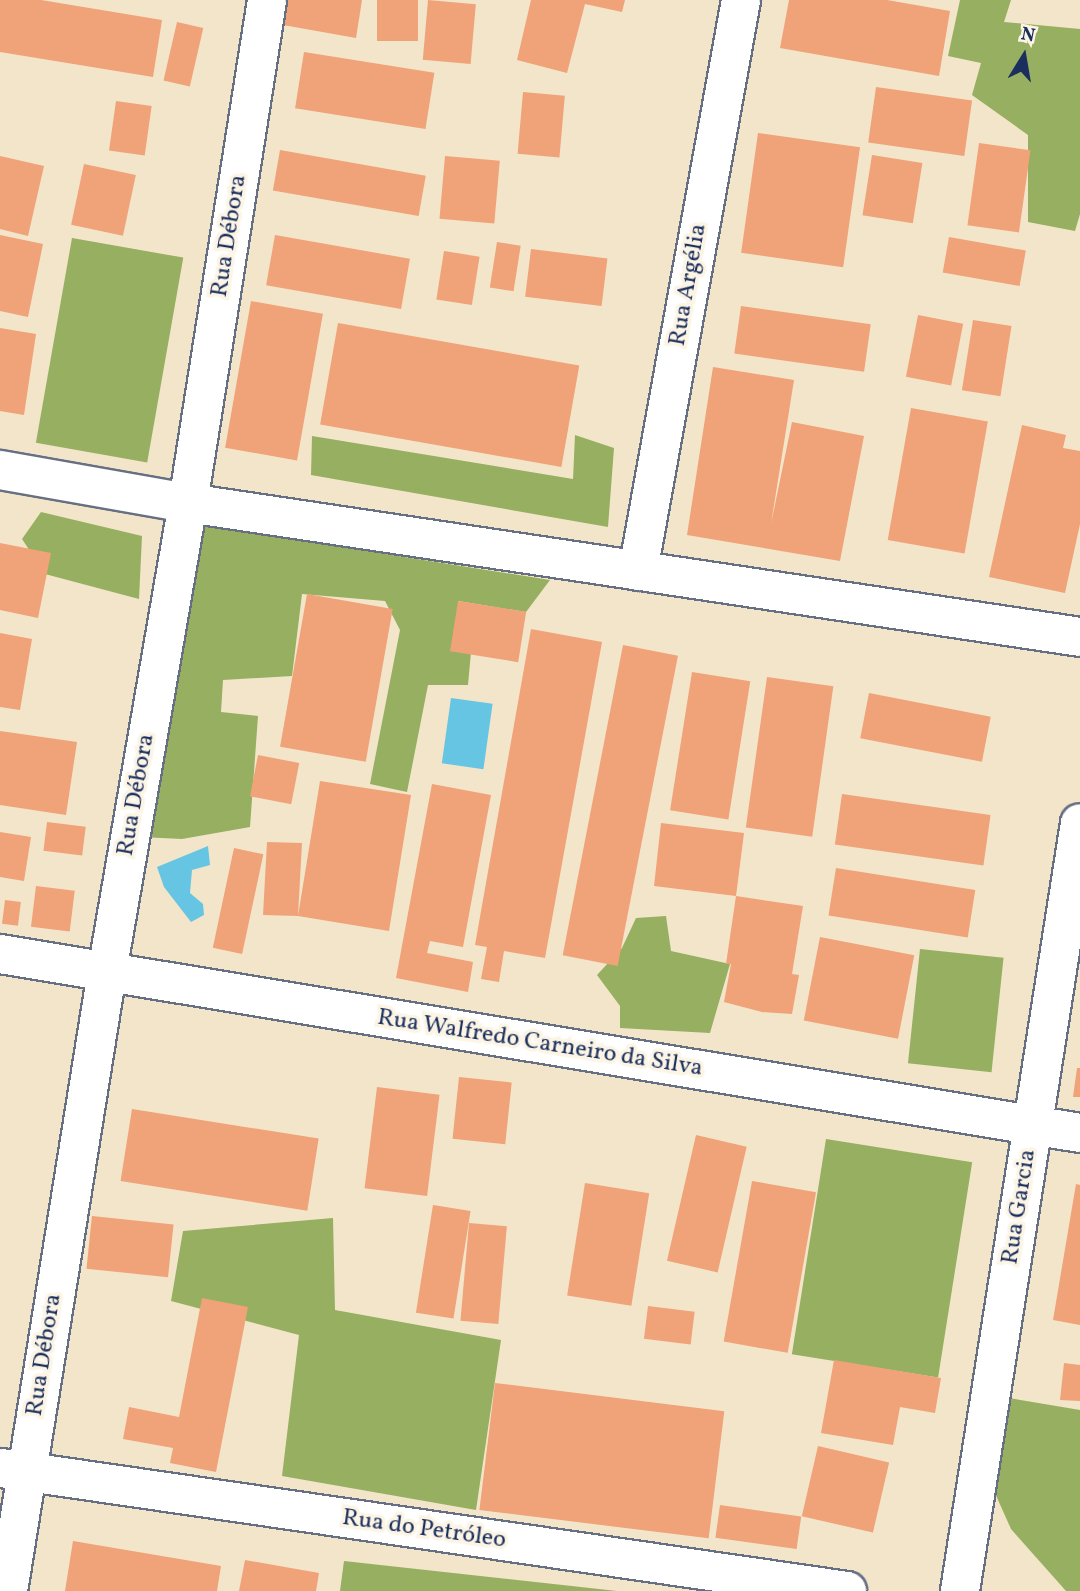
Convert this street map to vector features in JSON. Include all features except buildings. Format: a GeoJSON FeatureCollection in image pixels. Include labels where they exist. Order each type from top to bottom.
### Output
{"type":"FeatureCollection","features":[{"type":"Feature","properties":{"kind":"street","name":"Rua Débora"},"geometry":{"type":"LineString","coordinates":[[8,1591],[13,1470],[107,972],[188,503],[267,0]]}},
{"type":"Feature","properties":{"kind":"street","name":"Rua Argélia"},"geometry":{"type":"LineString","coordinates":[[638,571],[741,0]]}},
{"type":"Feature","properties":{"kind":"street"},"geometry":{"type":"LineString","coordinates":[[0,470],[188,503],[1080,637]]}},
{"type":"Feature","properties":{"kind":"street","name":"Rua Garcia"},"geometry":{"type":"LineString","coordinates":[[960,1591],[1080,823]]}},
{"type":"Feature","properties":{"kind":"street","name":"Rua Walfredo Carneiro da Silva"},"geometry":{"type":"LineString","coordinates":[[0,954],[1080,1133]]}},
{"type":"Feature","properties":{"kind":"street","name":"Rua do Petróleo"},"geometry":{"type":"LineString","coordinates":[[13,1470],[847,1591]]}},
{"type":"Feature","properties":{"kind":"green space"},"geometry":{"type":"Polygon","coordinates":[[[960,0],[1011,0],[1004,22],[1080,29],[1080,214],[1075,231],[1028,222],[1028,135],[972,95],[981,63],[948,56],[960,0]]]}},
{"type":"Feature","properties":{"kind":"green space"},"geometry":{"type":"Polygon","coordinates":[[[72,238],[183,258],[147,462],[36,443],[72,238]]]}},
{"type":"Feature","properties":{"kind":"green space"},"geometry":{"type":"Polygon","coordinates":[[[575,435],[614,448],[608,527],[311,475],[312,436],[573,479],[575,435]]]}},
{"type":"Feature","properties":{"kind":"green space"},"geometry":{"type":"Polygon","coordinates":[[[41,512],[142,536],[139,599],[45,574],[22,539],[41,512]]]}},
{"type":"Feature","properties":{"kind":"green space"},"geometry":{"type":"Polygon","coordinates":[[[197,524],[550,580],[526,612],[458,601],[471,652],[468,685],[428,685],[407,792],[370,784],[400,630],[385,601],[302,594],[292,676],[223,680],[221,712],[258,716],[250,827],[182,839],[141,837],[197,524]]]}},
{"type":"Feature","properties":{"kind":"green space"},"geometry":{"type":"Polygon","coordinates":[[[666,916],[671,951],[730,964],[710,1033],[620,1028],[620,1006],[597,975],[622,948],[636,918],[666,916]]]}},
{"type":"Feature","properties":{"kind":"green space"},"geometry":{"type":"Polygon","coordinates":[[[920,949],[1004,958],[992,1072],[908,1063],[920,949]]]}},
{"type":"Feature","properties":{"kind":"green space"},"geometry":{"type":"Polygon","coordinates":[[[826,1139],[972,1162],[938,1377],[792,1354],[826,1139]]]}},
{"type":"Feature","properties":{"kind":"green space"},"geometry":{"type":"Polygon","coordinates":[[[333,1218],[335,1310],[501,1340],[476,1510],[282,1476],[299,1335],[171,1301],[183,1231],[333,1218]]]}},
{"type":"Feature","properties":{"kind":"green space"},"geometry":{"type":"Polygon","coordinates":[[[1003,1397],[1080,1410],[1080,1591],[1066,1591],[1011,1529],[990,1482],[1003,1397]]]}},
{"type":"Feature","properties":{"kind":"green space"},"geometry":{"type":"Polygon","coordinates":[[[344,1561],[617,1591],[340,1591],[344,1561]]]}},
{"type":"Feature","properties":{"kind":"water"},"geometry":{"type":"Polygon","coordinates":[[[451,698],[493,704],[483,769],[442,763],[451,698]]]}},
{"type":"Feature","properties":{"kind":"water"},"geometry":{"type":"Polygon","coordinates":[[[208,846],[210,865],[192,870],[190,893],[203,904],[204,915],[191,922],[164,887],[157,867],[208,846]]]}}]}
